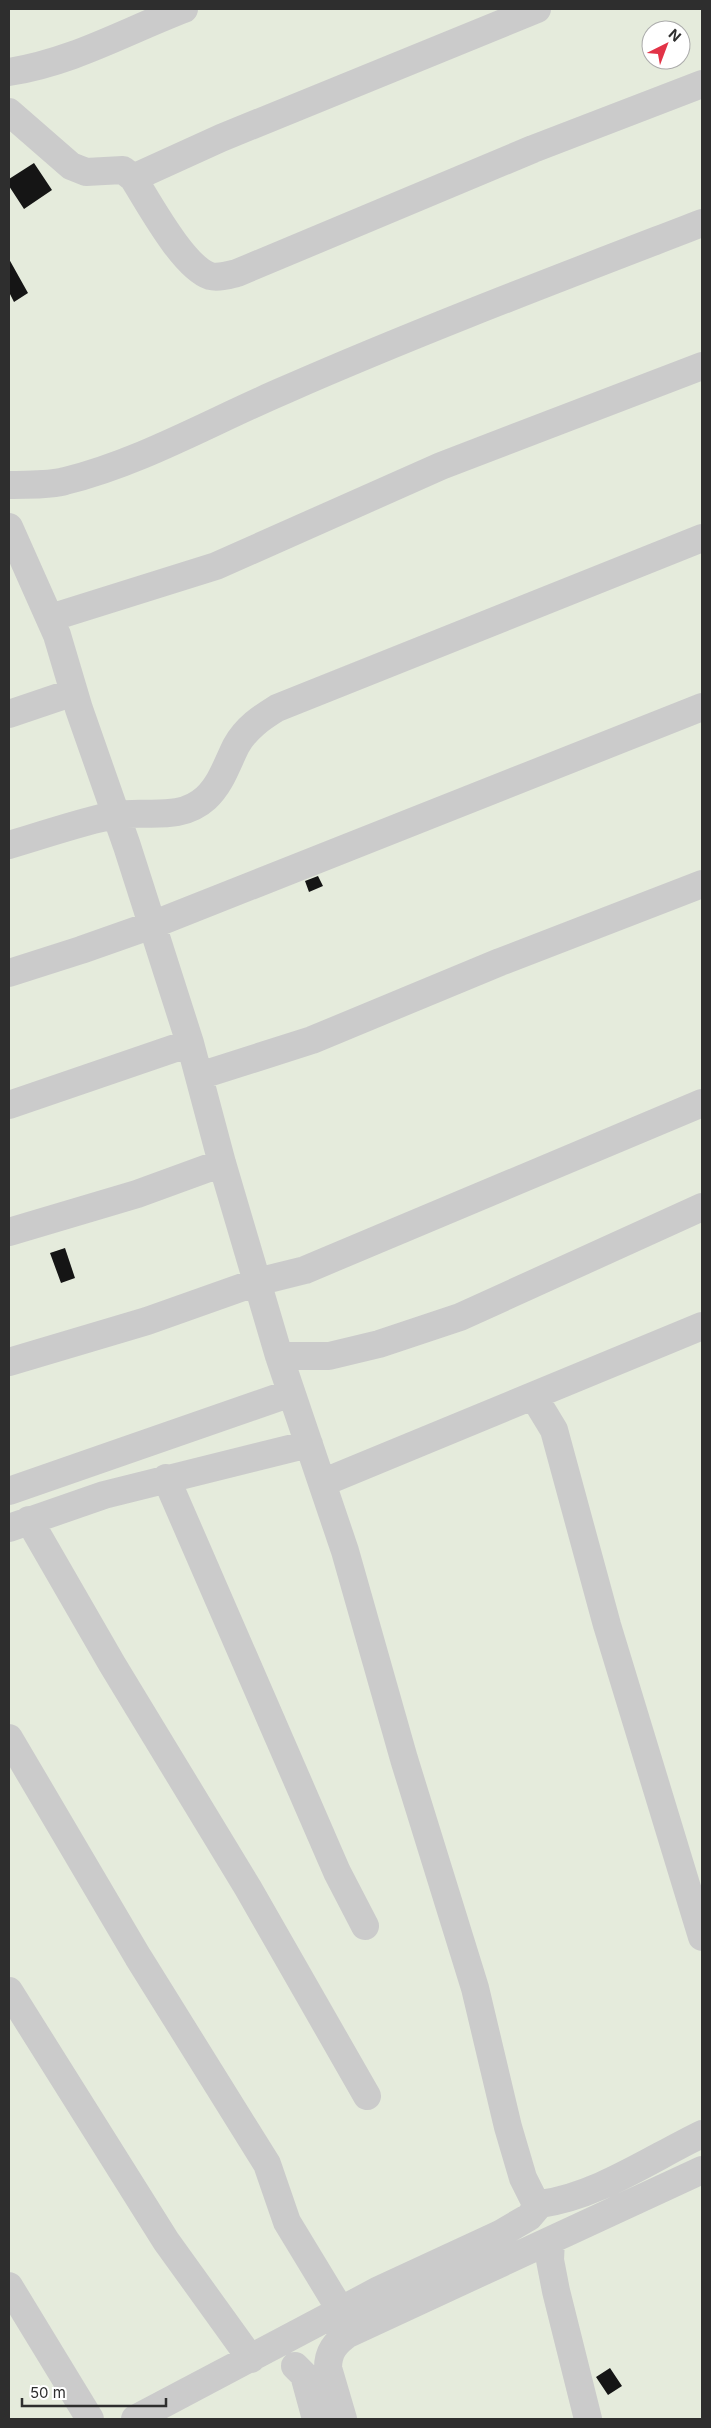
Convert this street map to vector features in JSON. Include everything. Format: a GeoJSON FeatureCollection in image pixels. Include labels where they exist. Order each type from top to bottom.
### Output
{"type":"FeatureCollection","features":[{"type":"Feature","properties":{"kind":"street"},"geometry":{"type":"LineString","coordinates":[[9,72],[40,67],[75,56],[184,9]]}},
{"type":"Feature","properties":{"kind":"street"},"geometry":{"type":"LineString","coordinates":[[134,178],[221,138],[536,9]]}},
{"type":"Feature","properties":{"kind":"street"},"geometry":{"type":"LineString","coordinates":[[9,112],[71,166],[86,172],[123,170],[134,178],[183,256],[199,270],[211,276],[223,276],[253,267],[534,148],[702,84]]}},
{"type":"Feature","properties":{"kind":"street"},"geometry":{"type":"LineString","coordinates":[[9,485],[64,482],[116,465],[204,429],[283,390],[484,307],[702,223]]}},
{"type":"Feature","properties":{"kind":"street"},"geometry":{"type":"LineString","coordinates":[[50,618],[216,566],[442,466],[702,366]]}},
{"type":"Feature","properties":{"kind":"street"},"geometry":{"type":"LineString","coordinates":[[9,527],[19,574],[50,618],[190,1043],[222,1163],[279,1356],[346,1551],[404,1759],[475,1988],[508,2128],[523,2178],[533,2198],[540,2204]]}},
{"type":"Feature","properties":{"kind":"street"},"geometry":{"type":"LineString","coordinates":[[9,845],[116,815],[167,814],[187,810],[205,799],[219,784],[237,744],[254,722],[277,708],[702,538]]}},
{"type":"Feature","properties":{"kind":"street"},"geometry":{"type":"LineString","coordinates":[[9,714],[74,692]]}},
{"type":"Feature","properties":{"kind":"street"},"geometry":{"type":"LineString","coordinates":[[9,973],[152,925],[702,707]]}},
{"type":"Feature","properties":{"kind":"street"},"geometry":{"type":"LineString","coordinates":[[199,1076],[312,1040],[500,962],[702,884]]}},
{"type":"Feature","properties":{"kind":"street"},"geometry":{"type":"LineString","coordinates":[[9,1105],[190,1043]]}},
{"type":"Feature","properties":{"kind":"street"},"geometry":{"type":"LineString","coordinates":[[9,1362],[147,1321],[257,1282],[305,1270],[702,1103]]}},
{"type":"Feature","properties":{"kind":"street"},"geometry":{"type":"LineString","coordinates":[[9,1232],[137,1194],[222,1163]]}},
{"type":"Feature","properties":{"kind":"street"},"geometry":{"type":"LineString","coordinates":[[279,1356],[330,1356],[379,1344],[460,1317],[702,1206]]}},
{"type":"Feature","properties":{"kind":"street"},"geometry":{"type":"LineString","coordinates":[[322,1483],[702,1326]]}},
{"type":"Feature","properties":{"kind":"street"},"geometry":{"type":"LineString","coordinates":[[9,1491],[291,1393]]}},
{"type":"Feature","properties":{"kind":"street"},"geometry":{"type":"LineString","coordinates":[[534,1397],[554,1430],[607,1625],[702,1938]]}},
{"type":"Feature","properties":{"kind":"street"},"geometry":{"type":"LineString","coordinates":[[309,1444],[166,1478],[104,1495],[19,1524],[112,1664],[248,1888],[366,2096]]}},
{"type":"Feature","properties":{"kind":"street"},"geometry":{"type":"LineString","coordinates":[[166,1478],[337,1872],[365,1926]]}},
{"type":"Feature","properties":{"kind":"street"},"geometry":{"type":"LineString","coordinates":[[9,1738],[138,1957],[267,2164],[287,2222],[341,2311]]}},
{"type":"Feature","properties":{"kind":"street"},"geometry":{"type":"LineString","coordinates":[[9,1991],[166,2241],[251,2359]]}},
{"type":"Feature","properties":{"kind":"street"},"geometry":{"type":"LineString","coordinates":[[136,2419],[388,2286],[500,2234],[529,2217],[540,2204],[555,2202],[610,2182],[702,2134]]}},
{"type":"Feature","properties":{"kind":"street"},"geometry":{"type":"LineString","coordinates":[[343,2419],[328,2368],[331,2351],[337,2342],[348,2334],[702,2170]]}},
{"type":"Feature","properties":{"kind":"street"},"geometry":{"type":"LineString","coordinates":[[551,2240],[550,2260],[556,2291],[588,2419]]}},
{"type":"Feature","properties":{"kind":"street"},"geometry":{"type":"LineString","coordinates":[[9,2286],[90,2419]]}},
{"type":"Feature","properties":{"kind":"street"},"geometry":{"type":"LineString","coordinates":[[295,2366],[304,2375],[316,2419]]}},
{"type":"Feature","properties":{"kind":"green space"},"geometry":{"type":"Polygon","coordinates":[[[9,9],[702,9],[702,2419],[9,2419],[9,9]]]}},
{"type":"Feature","properties":{"kind":"building"},"geometry":{"type":"Polygon","coordinates":[[[34,163],[52,190],[24,209],[9,186],[9,179],[34,163]]]}},
{"type":"Feature","properties":{"kind":"building"},"geometry":{"type":"Polygon","coordinates":[[[9,259],[28,293],[14,302],[9,292],[9,259]]]}},
{"type":"Feature","properties":{"kind":"building"},"geometry":{"type":"Polygon","coordinates":[[[318,876],[323,886],[309,892],[305,881],[318,876]]]}},
{"type":"Feature","properties":{"kind":"building"},"geometry":{"type":"Polygon","coordinates":[[[65,1248],[75,1278],[61,1283],[50,1253],[65,1248]]]}},
{"type":"Feature","properties":{"kind":"building"},"geometry":{"type":"Polygon","coordinates":[[[610,2368],[622,2386],[608,2395],[596,2377],[610,2368]]]}}]}
